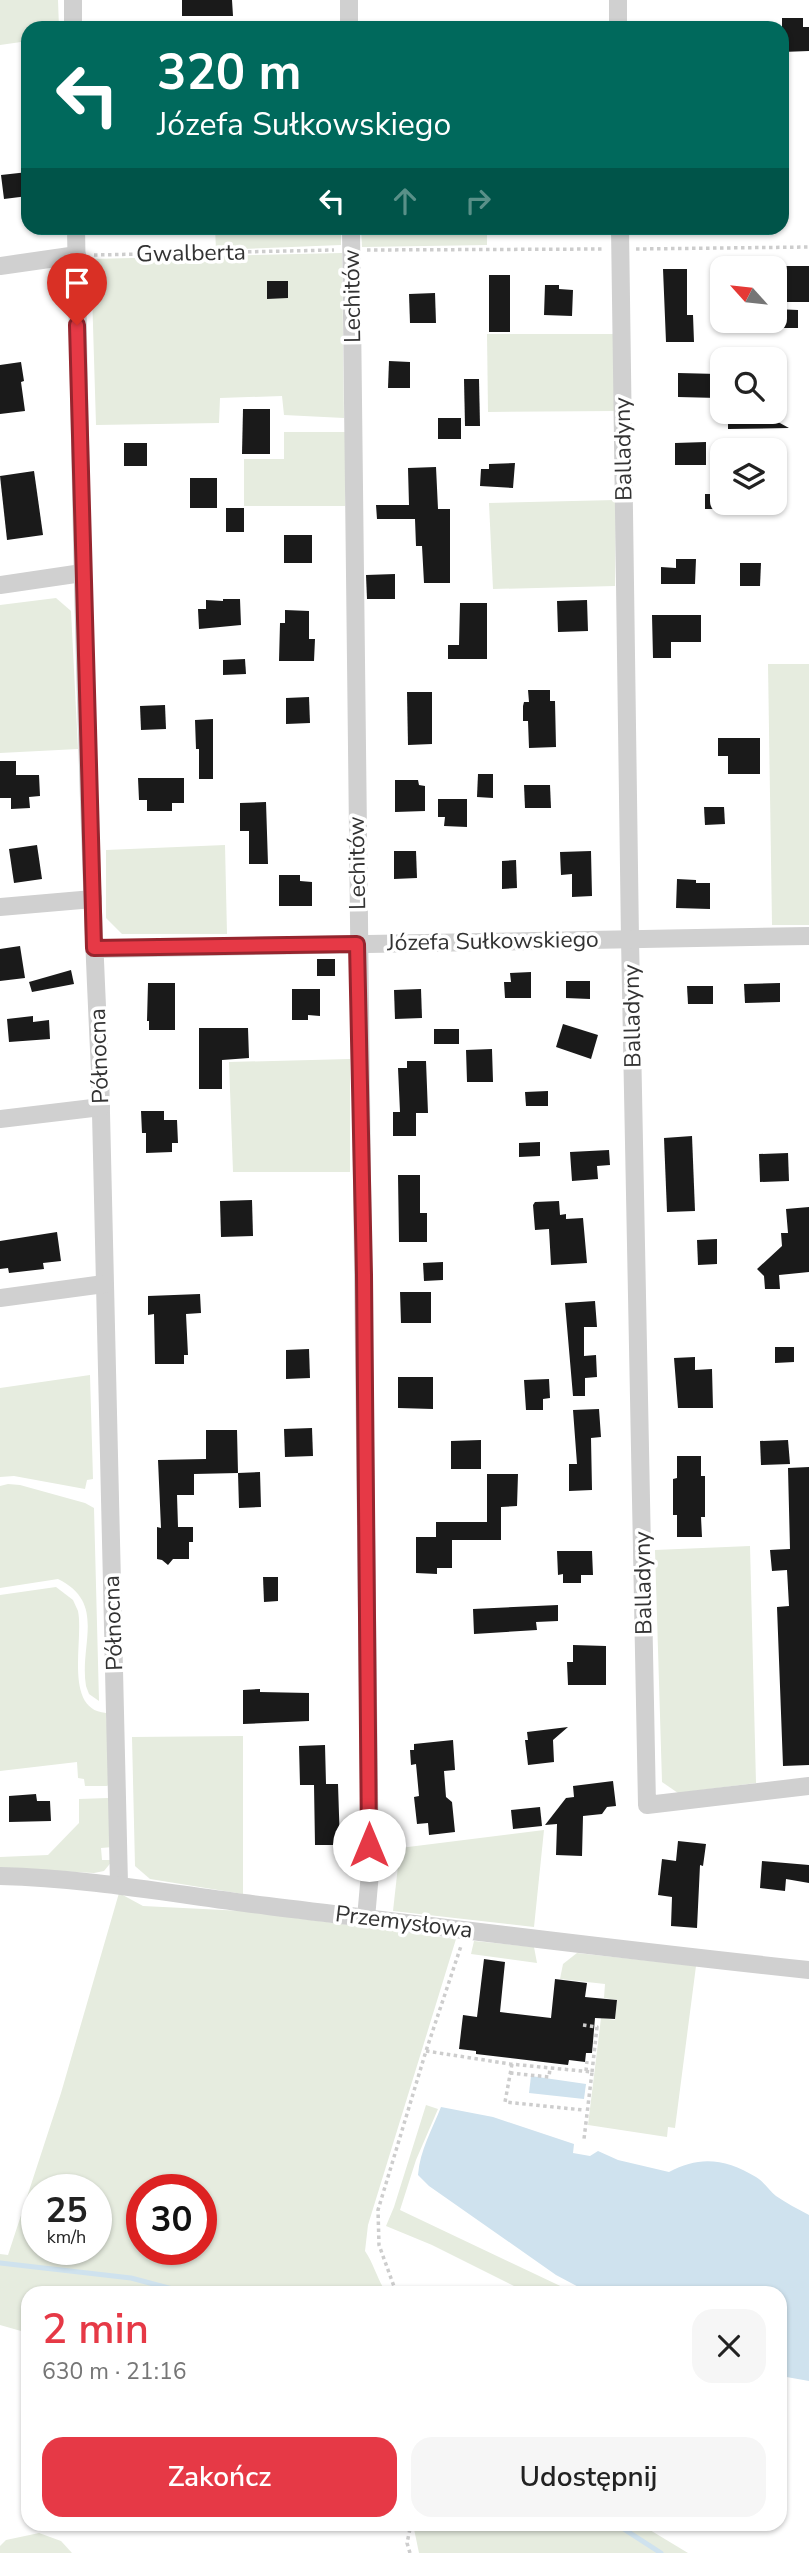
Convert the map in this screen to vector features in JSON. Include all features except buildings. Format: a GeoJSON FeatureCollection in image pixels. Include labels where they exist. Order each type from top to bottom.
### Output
{"type":"FeatureCollection","features":[{"type":"Feature","properties":{"kind":"street"},"geometry":{"type":"LineString","coordinates":[[73,0],[74,21]]}},
{"type":"Feature","properties":{"kind":"street"},"geometry":{"type":"LineString","coordinates":[[349,0],[349,21]]}},
{"type":"Feature","properties":{"kind":"street"},"geometry":{"type":"LineString","coordinates":[[618,0],[618,21]]}},
{"type":"Feature","properties":{"kind":"street","name":"Północna"},"geometry":{"type":"LineString","coordinates":[[76,235],[82,573],[101,1107],[119,1884]]}},
{"type":"Feature","properties":{"kind":"street","name":"Lechitów"},"geometry":{"type":"LineString","coordinates":[[351,235],[357,944],[364,1275],[370,1872],[366,1918]]}},
{"type":"Feature","properties":{"kind":"street","name":"Balladyny"},"geometry":{"type":"LineString","coordinates":[[621,235],[630,939],[647,1805],[809,1786]]}},
{"type":"Feature","properties":{"kind":"street"},"geometry":{"type":"LineString","coordinates":[[0,266],[77,255]]}},
{"type":"Feature","properties":{"kind":"street"},"geometry":{"type":"LineString","coordinates":[[0,585],[82,573]]}},
{"type":"Feature","properties":{"kind":"street"},"geometry":{"type":"LineString","coordinates":[[0,907],[93,899]]}},
{"type":"Feature","properties":{"kind":"street","name":"Józefa Sułkowskiego"},"geometry":{"type":"LineString","coordinates":[[94,948],[809,936]]}},
{"type":"Feature","properties":{"kind":"street"},"geometry":{"type":"LineString","coordinates":[[0,1119],[101,1107]]}},
{"type":"Feature","properties":{"kind":"street"},"geometry":{"type":"LineString","coordinates":[[0,1298],[104,1284]]}},
{"type":"Feature","properties":{"kind":"street","name":"Przemysłowa"},"geometry":{"type":"LineString","coordinates":[[0,1876],[47,1877],[119,1884],[366,1918],[809,1970]]}},
{"type":"Feature","properties":{"kind":"path"},"geometry":{"type":"LineString","coordinates":[[634,249],[809,247]]}},
{"type":"Feature","properties":{"kind":"path"},"geometry":{"type":"LineString","coordinates":[[361,250],[613,249]]}},
{"type":"Feature","properties":{"kind":"path","name":"Gwalberta"},"geometry":{"type":"LineString","coordinates":[[77,255],[341,250]]}},
{"type":"Feature","properties":{"kind":"path"},"geometry":{"type":"LineString","coordinates":[[394,2286],[379,2245],[379,2210],[426,2051],[466,1929]]}},
{"type":"Feature","properties":{"kind":"path"},"geometry":{"type":"LineString","coordinates":[[583,2025],[597,2027],[584,2139]]}},
{"type":"Feature","properties":{"kind":"path"},"geometry":{"type":"LineString","coordinates":[[426,2051],[512,2064],[592,2072]]}},
{"type":"Feature","properties":{"kind":"path"},"geometry":{"type":"LineString","coordinates":[[586,2071],[587,2061]]}},
{"type":"Feature","properties":{"kind":"path"},"geometry":{"type":"LineString","coordinates":[[512,2064],[505,2102],[583,2110]]}},
{"type":"Feature","properties":{"kind":"path"},"geometry":{"type":"LineString","coordinates":[[530,2075],[531,2066]]}},
{"type":"Feature","properties":{"kind":"path"},"geometry":{"type":"LineString","coordinates":[[510,2073],[549,2077],[550,2068]]}},
{"type":"Feature","properties":{"kind":"path"},"geometry":{"type":"LineString","coordinates":[[410,2531],[407,2543],[410,2553]]}},
{"type":"Feature","properties":{"kind":"shaded area"},"geometry":{"type":"Polygon","coordinates":[[[0,0],[58,0],[59,21],[21,21],[21,42],[0,45],[0,0]]]}},
{"type":"Feature","properties":{"kind":"shaded area"},"geometry":{"type":"Polygon","coordinates":[[[215,235],[341,235],[341,245],[216,250],[215,235]]]}},
{"type":"Feature","properties":{"kind":"shaded area"},"geometry":{"type":"Polygon","coordinates":[[[361,235],[487,235],[487,245],[362,247],[361,235]]]}},
{"type":"Feature","properties":{"kind":"shaded area"},"geometry":{"type":"Polygon","coordinates":[[[342,253],[344,418],[284,415],[282,396],[220,398],[219,423],[96,425],[91,259],[342,253]]]}},
{"type":"Feature","properties":{"kind":"shaded area"},"geometry":{"type":"Polygon","coordinates":[[[487,334],[614,334],[616,411],[488,412],[487,334]]]}},
{"type":"Feature","properties":{"kind":"shaded area"},"geometry":{"type":"Polygon","coordinates":[[[284,432],[345,432],[345,506],[244,506],[244,459],[284,459],[284,432]]]}},
{"type":"Feature","properties":{"kind":"shaded area"},"geometry":{"type":"Polygon","coordinates":[[[616,500],[615,586],[493,589],[489,503],[616,500]]]}},
{"type":"Feature","properties":{"kind":"shaded area"},"geometry":{"type":"Polygon","coordinates":[[[56,598],[71,611],[78,749],[0,753],[0,605],[56,598]]]}},
{"type":"Feature","properties":{"kind":"shaded area"},"geometry":{"type":"Polygon","coordinates":[[[768,664],[809,664],[809,925],[772,925],[768,664]]]}},
{"type":"Feature","properties":{"kind":"shaded area"},"geometry":{"type":"Polygon","coordinates":[[[225,845],[227,934],[122,934],[106,918],[106,850],[225,845]]]}},
{"type":"Feature","properties":{"kind":"shaded area"},"geometry":{"type":"Polygon","coordinates":[[[350,1059],[350,1172],[233,1172],[229,1062],[350,1059]]]}},
{"type":"Feature","properties":{"kind":"shaded area"},"geometry":{"type":"Polygon","coordinates":[[[90,1375],[93,1479],[87,1480],[85,1489],[14,1476],[0,1477],[0,1388],[90,1375]]]}},
{"type":"Feature","properties":{"kind":"shaded area"},"geometry":{"type":"Polygon","coordinates":[[[8,1484],[85,1503],[94,1508],[99,1701],[89,1694],[86,1686],[87,1613],[82,1600],[73,1589],[58,1579],[0,1588],[0,1486],[8,1484]]]}},
{"type":"Feature","properties":{"kind":"shaded area"},"geometry":{"type":"Polygon","coordinates":[[[750,1546],[756,1783],[678,1793],[662,1782],[655,1550],[750,1546]]]}},
{"type":"Feature","properties":{"kind":"shaded area"},"geometry":{"type":"Polygon","coordinates":[[[56,1587],[73,1600],[78,1611],[78,1672],[84,1700],[93,1709],[106,1713],[111,1783],[107,1786],[85,1786],[84,1779],[78,1778],[77,1762],[0,1771],[0,1595],[56,1587]]]}},
{"type":"Feature","properties":{"kind":"shaded area"},"geometry":{"type":"Polygon","coordinates":[[[243,1736],[243,1894],[150,1879],[135,1866],[132,1737],[243,1736]]]}},
{"type":"Feature","properties":{"kind":"shaded area"},"geometry":{"type":"Polygon","coordinates":[[[108,1798],[111,1802],[113,1847],[101,1848],[102,1860],[113,1860],[104,1871],[94,1873],[0,1868],[0,1857],[48,1855],[79,1823],[79,1799],[108,1798]]]}},
{"type":"Feature","properties":{"kind":"shaded area"},"geometry":{"type":"Polygon","coordinates":[[[544,1830],[534,1927],[393,1911],[400,1848],[544,1830]]]}},
{"type":"Feature","properties":{"kind":"shaded area"},"geometry":{"type":"Polygon","coordinates":[[[119,1893],[143,1906],[243,1911],[456,1939],[368,2225],[365,2251],[382,2286],[21,2286],[21,2331],[0,2325],[0,2254],[8,2255],[21,2215],[21,2265],[112,2265],[112,2174],[34,2174],[119,1893]]]}},
{"type":"Feature","properties":{"kind":"shaded area"},"geometry":{"type":"Polygon","coordinates":[[[474,1941],[534,1947],[537,1963],[471,1954],[474,1941]]]}},
{"type":"Feature","properties":{"kind":"shaded area"},"geometry":{"type":"Polygon","coordinates":[[[577,1953],[696,1966],[675,2128],[668,2127],[667,2137],[588,2125],[601,2018],[615,2020],[617,2000],[604,1998],[605,1984],[560,1979],[563,1964],[577,1953]]]}},
{"type":"Feature","properties":{"kind":"shaded area"},"geometry":{"type":"Polygon","coordinates":[[[426,2105],[438,2109],[416,2160],[400,2210],[560,2286],[514,2286],[432,2245],[386,2226],[426,2105]]]}},
{"type":"Feature","properties":{"kind":"shaded area"},"geometry":{"type":"Polygon","coordinates":[[[414,2531],[652,2531],[688,2553],[419,2553],[414,2531]]]}},
{"type":"Feature","properties":{"kind":"shaded area"},"geometry":{"type":"Polygon","coordinates":[[[39,2533],[61,2541],[72,2553],[0,2553],[0,2546],[6,2540],[39,2533]]]}},
{"type":"Feature","properties":{"kind":"water"},"geometry":{"type":"Polygon","coordinates":[[[531,2076],[586,2084],[584,2099],[529,2093],[531,2076]]]}},
{"type":"Feature","properties":{"kind":"water"},"geometry":{"type":"Polygon","coordinates":[[[441,2107],[493,2117],[574,2144],[573,2153],[590,2156],[598,2151],[618,2160],[669,2172],[691,2163],[713,2161],[734,2166],[756,2177],[776,2196],[809,2215],[809,2381],[787,2377],[787,2286],[577,2286],[556,2275],[429,2186],[418,2175],[424,2149],[441,2107]]]}},
{"type":"Feature","properties":{"kind":"waterway"},"geometry":{"type":"LineString","coordinates":[[0,2263],[131,2278],[161,2286]]}},
{"type":"Feature","properties":{"kind":"waterway"},"geometry":{"type":"LineString","coordinates":[[627,2531],[661,2553]]}},
{"type":"Feature","properties":{"kind":"route"},"geometry":{"type":"LineString","coordinates":[[77,325],[94,948],[357,944],[364,1275],[369,1845]]}}]}
